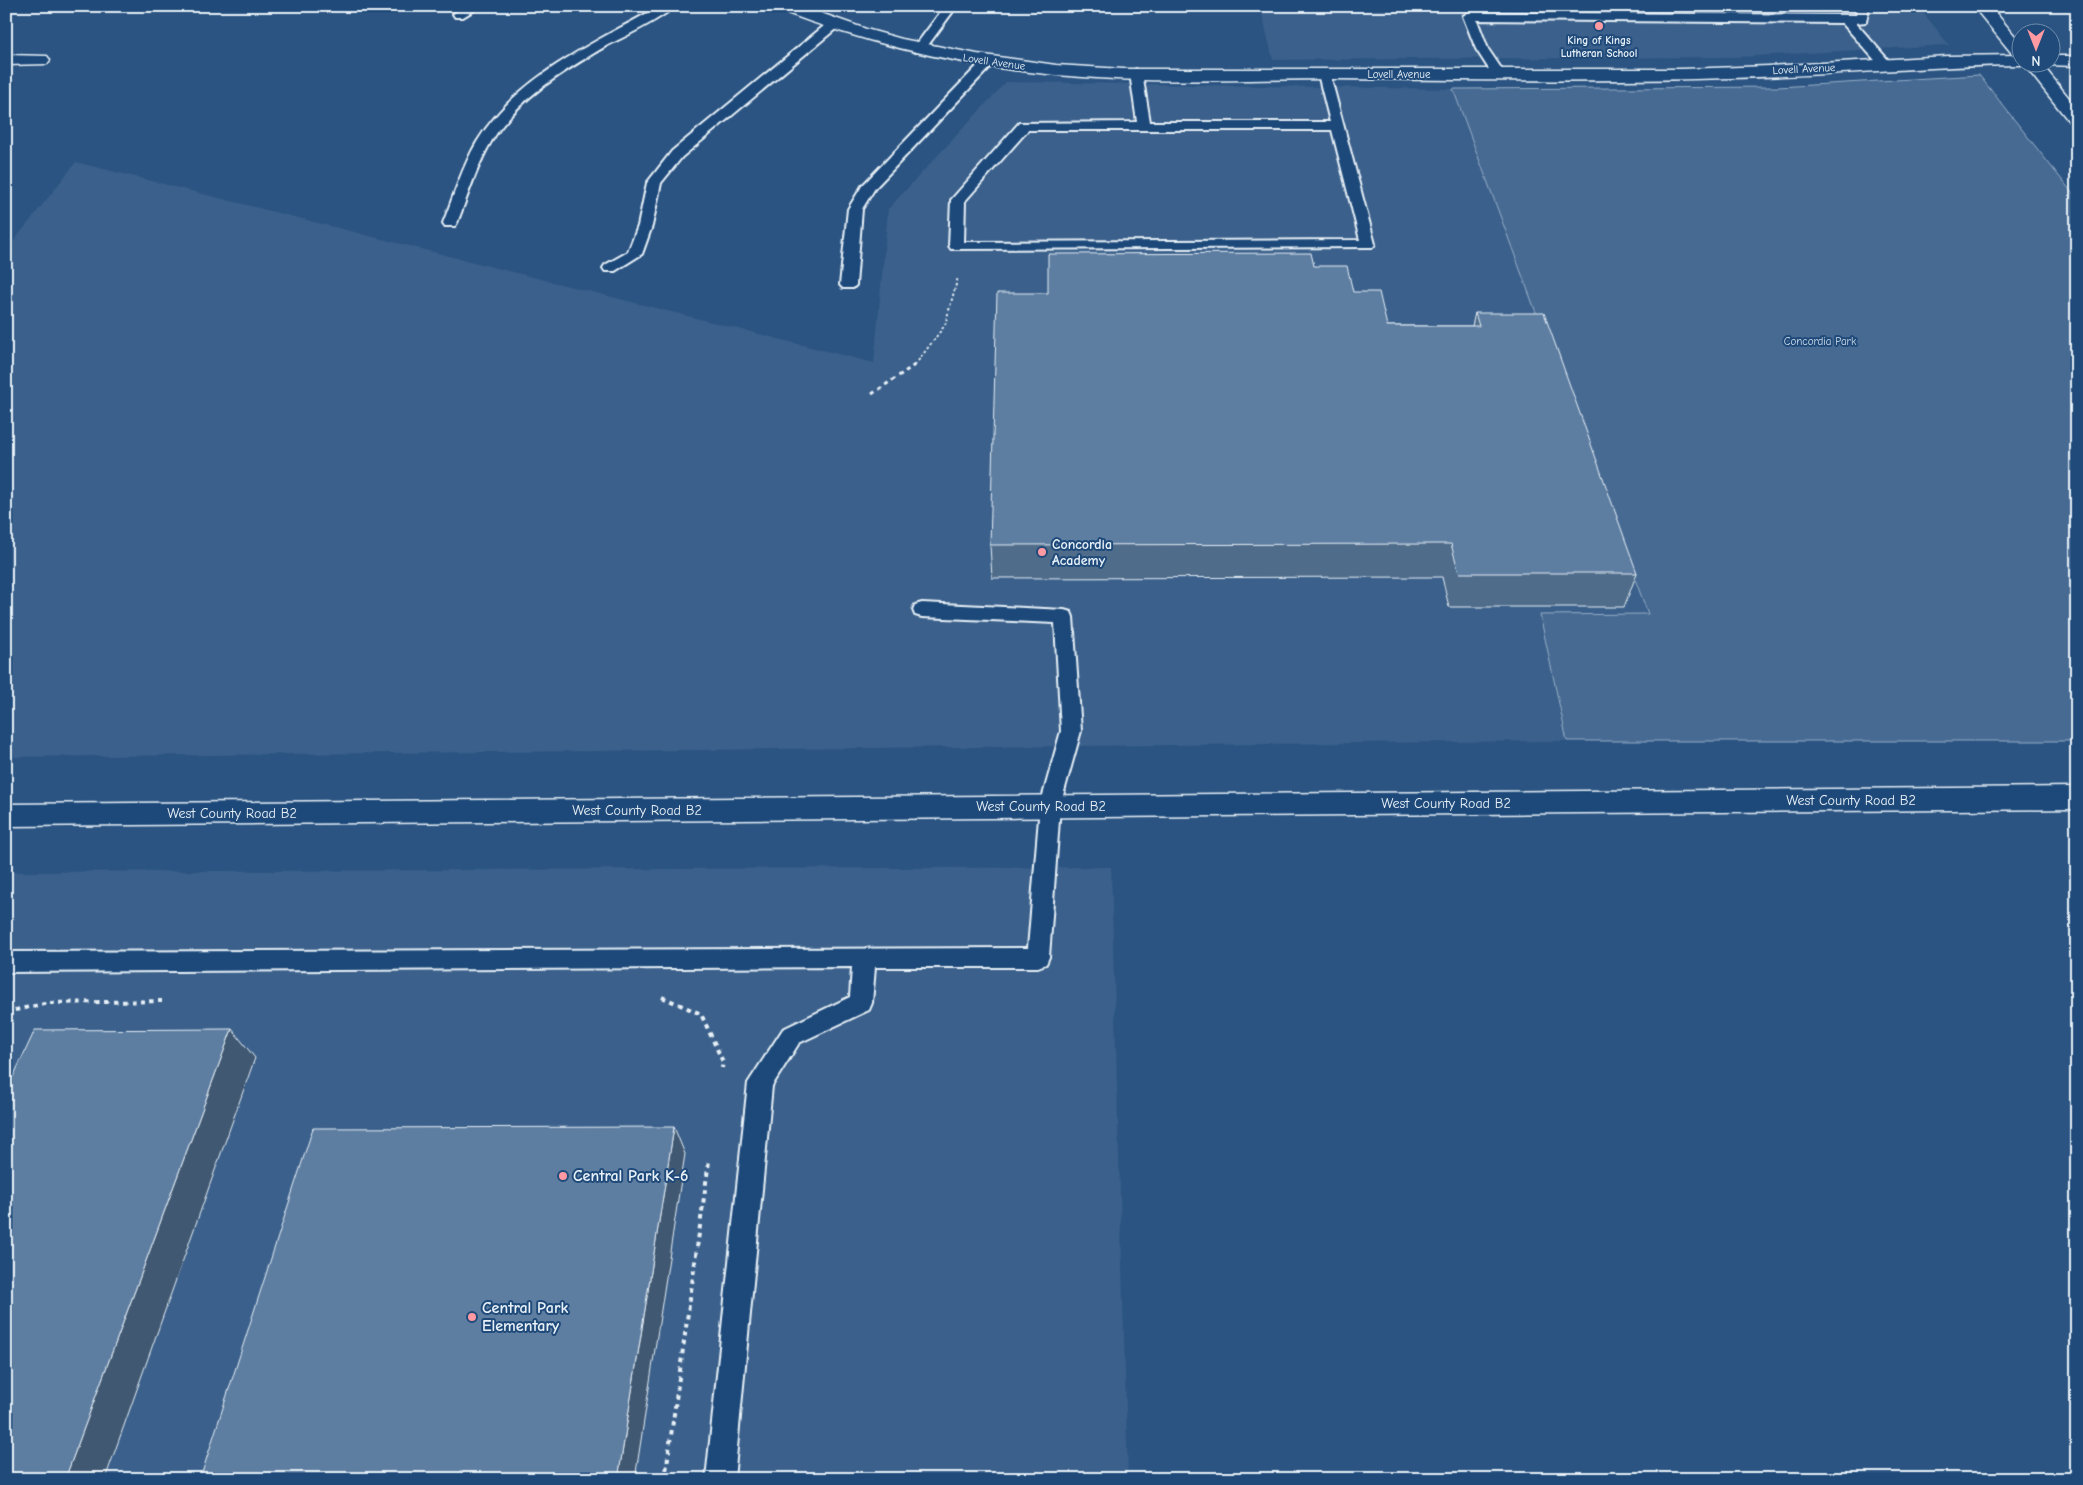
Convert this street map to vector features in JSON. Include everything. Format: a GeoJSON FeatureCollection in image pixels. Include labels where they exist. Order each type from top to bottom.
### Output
{"type":"FeatureCollection","features":[{"type":"Feature","properties":{"kind":"street","name":"Lovell Avenue"},"geometry":{"type":"LineString","coordinates":[[785,6],[834,24],[918,49],[989,61],[1096,73],[1734,73],[1965,60],[2010,60]]}},
{"type":"Feature","properties":{"kind":"street"},"geometry":{"type":"LineString","coordinates":[[1981,6],[2010,40]]}},
{"type":"Feature","properties":{"kind":"street"},"geometry":{"type":"LineString","coordinates":[[6,60],[41,60]]}},
{"type":"Feature","properties":{"kind":"street"},"geometry":{"type":"LineString","coordinates":[[2060,61],[2077,61]]}},
{"type":"Feature","properties":{"kind":"street"},"geometry":{"type":"LineString","coordinates":[[2038,72],[2077,120]]}},
{"type":"Feature","properties":{"kind":"street","name":"West County Road B2"},"geometry":{"type":"LineString","coordinates":[[6,815],[2077,798]]}},
{"type":"Feature","properties":{"kind":"lane"},"geometry":{"type":"LineString","coordinates":[[459,14],[475,6]]}},
{"type":"Feature","properties":{"kind":"lane"},"geometry":{"type":"LineString","coordinates":[[450,223],[484,141],[510,107],[550,74],[669,6]]}},
{"type":"Feature","properties":{"kind":"lane"},"geometry":{"type":"LineString","coordinates":[[918,49],[951,6]]}},
{"type":"Feature","properties":{"kind":"lane"},"geometry":{"type":"LineString","coordinates":[[1499,74],[1482,48],[1469,16],[1862,19],[1862,6]]}},
{"type":"Feature","properties":{"kind":"lane"},"geometry":{"type":"LineString","coordinates":[[1846,19],[1885,64]]}},
{"type":"Feature","properties":{"kind":"lane"},"geometry":{"type":"LineString","coordinates":[[610,268],[635,254],[645,226],[654,183],[677,154],[834,24]]}},
{"type":"Feature","properties":{"kind":"lane"},"geometry":{"type":"LineString","coordinates":[[848,285],[855,209],[869,186],[989,61]]}},
{"type":"Feature","properties":{"kind":"lane"},"geometry":{"type":"LineString","coordinates":[[1136,74],[1144,126]]}},
{"type":"Feature","properties":{"kind":"lane"},"geometry":{"type":"LineString","coordinates":[[1324,74],[1368,244],[956,246],[958,200],[1024,126],[1337,126]]}},
{"type":"Feature","properties":{"kind":"lane"},"geometry":{"type":"LineString","coordinates":[[6,962],[1038,957],[1050,806],[1071,731],[1064,617],[922,610]]}},
{"type":"Feature","properties":{"kind":"lane"},"geometry":{"type":"LineString","coordinates":[[720,1479],[760,1083],[791,1036],[860,1003],[864,959]]}},
{"type":"Feature","properties":{"kind":"path"},"geometry":{"type":"LineString","coordinates":[[872,394],[916,364],[945,325],[960,272]]}},
{"type":"Feature","properties":{"kind":"path"},"geometry":{"type":"LineString","coordinates":[[654,992],[701,1014],[723,1062],[722,1072]]}},
{"type":"Feature","properties":{"kind":"path"},"geometry":{"type":"LineString","coordinates":[[6,1012],[49,1003],[168,1001]]}},
{"type":"Feature","properties":{"kind":"path"},"geometry":{"type":"LineString","coordinates":[[665,1479],[710,1159]]}},
{"type":"Feature","properties":{"kind":"shaded area","name":"King of Kings Lutheran School"},"geometry":{"type":"Polygon","coordinates":[[[1260,6],[1918,6],[1949,45],[1737,57],[1273,60],[1260,6]]]}},
{"type":"Feature","properties":{"kind":"shaded area","name":"Concordia Academy"},"geometry":{"type":"Polygon","coordinates":[[[1979,75],[2077,199],[2077,741],[1567,741],[6,757],[6,251],[76,162],[874,363],[888,209],[1006,82],[1453,89],[1713,89],[1979,75]]]}},
{"type":"Feature","properties":{"kind":"shaded area","name":"Central Park K-6"},"geometry":{"type":"Polygon","coordinates":[[[1111,867],[1128,1479],[6,1479],[6,872],[1111,867]]]}},
{"type":"Feature","properties":{"kind":"green space","name":"Concordia Park"},"geometry":{"type":"Polygon","coordinates":[[[1979,75],[2077,199],[2077,741],[1567,741],[1540,615],[1648,614],[1453,89],[1778,87],[1979,75]]]}},
{"type":"Feature","properties":{"kind":"building","name":"Concordia Academy"},"geometry":{"type":"Polygon","coordinates":[[[1311,253],[1314,266],[1347,266],[1353,292],[1379,292],[1387,326],[1479,326],[1475,313],[1544,313],[1637,573],[1459,573],[1451,544],[990,545],[997,293],[1048,293],[1048,254],[1311,253]]]}},
{"type":"Feature","properties":{"kind":"building"},"geometry":{"type":"Polygon","coordinates":[[[232,1029],[65,1479],[6,1479],[6,1092],[35,1030],[232,1029]]]}},
{"type":"Feature","properties":{"kind":"building","name":"Central Park Elementary"},"geometry":{"type":"Polygon","coordinates":[[[674,1127],[618,1479],[200,1479],[313,1128],[674,1127]]]}},
{"type":"Feature","properties":{"kind":"place","name":"King of Kings Lutheran School"},"geometry":{"type":"Point","coordinates":[1599,26]}},
{"type":"Feature","properties":{"kind":"place","name":"Concordia Academy"},"geometry":{"type":"Point","coordinates":[1042,552]}},
{"type":"Feature","properties":{"kind":"place","name":"Central Park K-6"},"geometry":{"type":"Point","coordinates":[563,1176]}},
{"type":"Feature","properties":{"kind":"place","name":"Central Park Elementary"},"geometry":{"type":"Point","coordinates":[472,1317]}}]}
